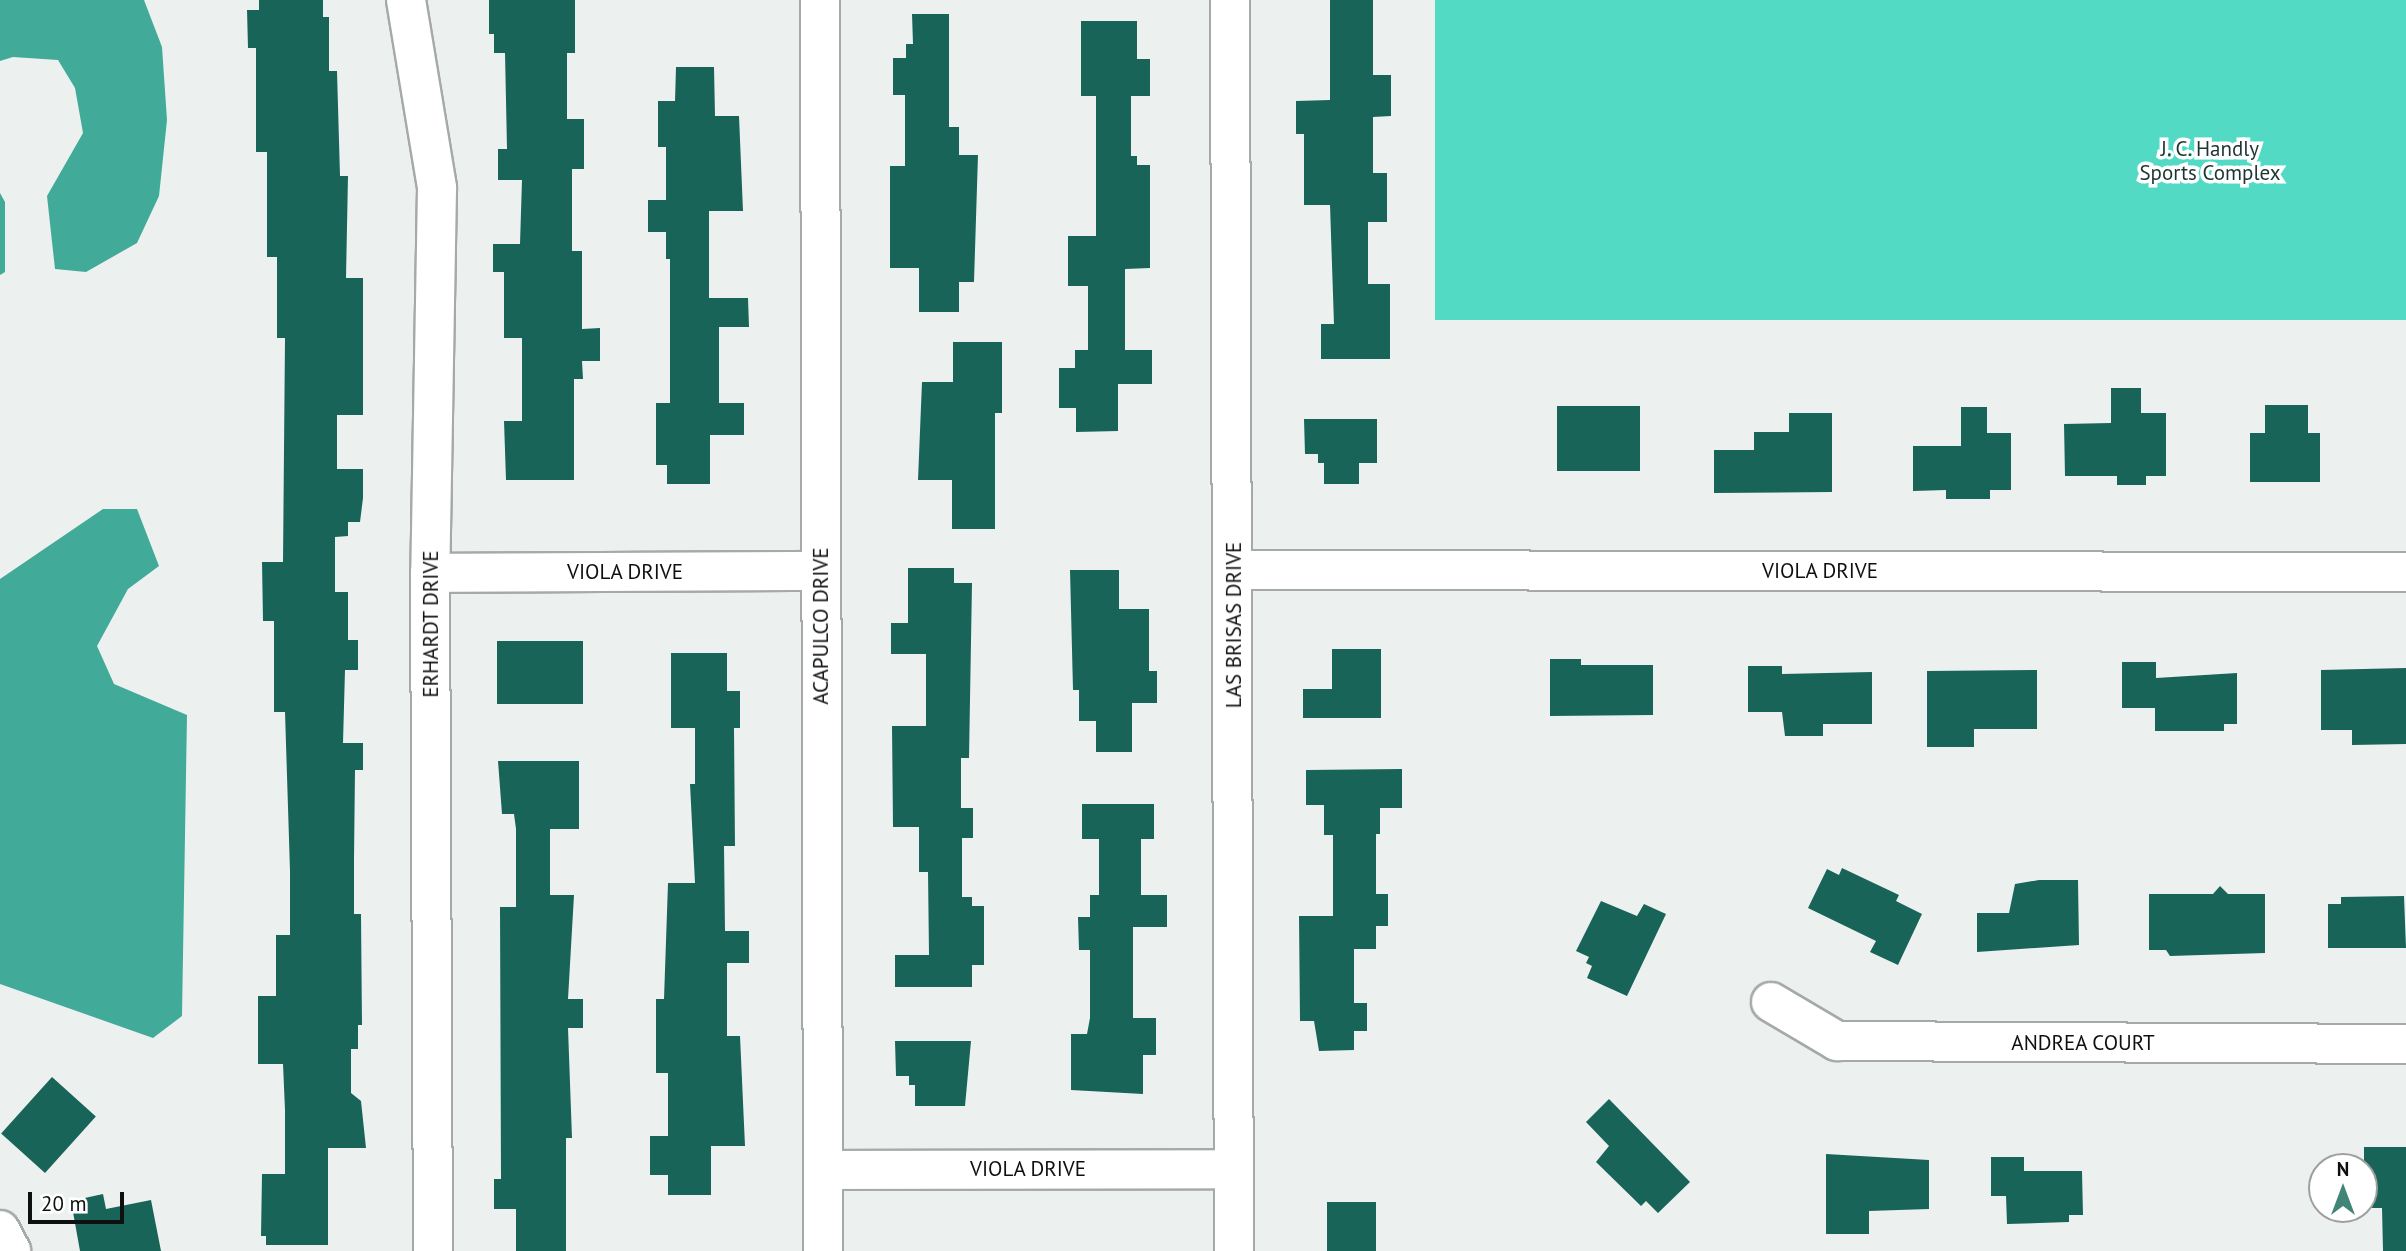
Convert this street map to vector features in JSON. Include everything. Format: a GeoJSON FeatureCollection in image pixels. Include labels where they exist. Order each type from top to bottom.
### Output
{"type":"FeatureCollection","features":[{"type":"Feature","properties":{"kind":"street","name":"ERHARDT DRIVE"},"geometry":{"type":"LineString","coordinates":[[406,0],[437,188],[430,573],[433,1251]]}},
{"type":"Feature","properties":{"kind":"street","name":"ACAPULCO DRIVE"},"geometry":{"type":"LineString","coordinates":[[820,0],[823,1251]]}},
{"type":"Feature","properties":{"kind":"street","name":"LAS BRISAS DRIVE"},"geometry":{"type":"LineString","coordinates":[[1230,0],[1234,570],[1234,1251]]}},
{"type":"Feature","properties":{"kind":"street","name":"VIOLA DRIVE"},"geometry":{"type":"LineString","coordinates":[[1234,570],[2406,572]]}},
{"type":"Feature","properties":{"kind":"street","name":"VIOLA DRIVE"},"geometry":{"type":"LineString","coordinates":[[430,573],[821,571]]}},
{"type":"Feature","properties":{"kind":"street","name":"ANDREA COURT"},"geometry":{"type":"LineString","coordinates":[[1771,1002],[1837,1041],[2406,1044]]}},
{"type":"Feature","properties":{"kind":"street","name":"VIOLA DRIVE"},"geometry":{"type":"LineString","coordinates":[[823,1170],[1233,1169]]}},
{"type":"Feature","properties":{"kind":"street"},"geometry":{"type":"LineString","coordinates":[[0,1230],[11,1251]]}},
{"type":"Feature","properties":{"kind":"green space","name":"J. C. Handly Sports Complex"},"geometry":{"type":"Polygon","coordinates":[[[1435,0],[2406,0],[2406,320],[1435,320],[1435,0]]]}},
{"type":"Feature","properties":{"kind":"shaded area"},"geometry":{"type":"Polygon","coordinates":[[[0,0],[144,0],[162,47],[167,120],[159,196],[137,243],[86,272],[55,269],[47,196],[83,133],[75,88],[58,60],[13,57],[0,61],[0,0]]]}},
{"type":"Feature","properties":{"kind":"shaded area"},"geometry":{"type":"Polygon","coordinates":[[[0,193],[5,202],[5,272],[0,275],[0,193]]]}},
{"type":"Feature","properties":{"kind":"shaded area"},"geometry":{"type":"Polygon","coordinates":[[[103,509],[137,509],[159,566],[128,589],[97,646],[114,684],[187,715],[182,1016],[153,1038],[0,984],[0,579],[103,509]]]}},
{"type":"Feature","properties":{"kind":"building"},"geometry":{"type":"Polygon","coordinates":[[[259,0],[323,0],[323,17],[329,17],[329,71],[337,71],[340,176],[348,176],[346,278],[363,278],[363,415],[337,415],[337,469],[363,469],[363,498],[360,522],[348,522],[348,536],[335,537],[335,592],[348,592],[348,640],[358,640],[358,670],[345,670],[343,743],[363,743],[363,770],[355,770],[354,859],[354,914],[361,914],[362,1025],[358,1025],[358,1049],[351,1049],[351,1093],[361,1101],[366,1148],[328,1148],[328,1245],[266,1245],[266,1236],[261,1236],[262,1174],[285,1174],[285,1110],[283,1064],[258,1064],[258,996],[276,996],[276,935],[290,935],[290,871],[285,712],[274,712],[274,621],[263,621],[262,562],[283,562],[285,338],[277,338],[277,257],[267,257],[267,152],[256,152],[256,48],[248,48],[247,10],[259,10],[259,0]]]}},
{"type":"Feature","properties":{"kind":"building"},"geometry":{"type":"Polygon","coordinates":[[[489,0],[575,0],[575,53],[567,53],[567,119],[584,119],[584,169],[572,169],[572,251],[582,251],[582,329],[600,328],[600,361],[582,361],[583,379],[574,379],[574,480],[506,480],[504,421],[522,421],[522,338],[504,338],[504,272],[493,272],[493,244],[520,244],[522,180],[498,180],[498,149],[507,149],[505,53],[494,53],[494,34],[489,34],[489,0]]]}},
{"type":"Feature","properties":{"kind":"building"},"geometry":{"type":"Polygon","coordinates":[[[1330,0],[1373,0],[1373,75],[1391,75],[1391,116],[1373,117],[1373,173],[1387,173],[1387,222],[1368,222],[1368,284],[1390,284],[1390,359],[1321,359],[1321,324],[1334,324],[1330,205],[1304,205],[1304,134],[1296,134],[1296,101],[1330,100],[1330,0]]]}},
{"type":"Feature","properties":{"kind":"building"},"geometry":{"type":"Polygon","coordinates":[[[912,14],[949,14],[949,127],[959,127],[959,155],[978,155],[974,282],[959,282],[959,312],[919,312],[919,268],[890,268],[890,166],[905,166],[905,95],[893,95],[893,58],[906,58],[906,44],[913,44],[912,14]]]}},
{"type":"Feature","properties":{"kind":"building"},"geometry":{"type":"Polygon","coordinates":[[[1081,21],[1137,21],[1137,59],[1150,59],[1150,96],[1131,96],[1131,156],[1137,156],[1137,165],[1150,165],[1150,268],[1125,269],[1125,350],[1152,350],[1152,384],[1118,384],[1118,431],[1076,432],[1076,408],[1059,408],[1059,368],[1075,368],[1075,350],[1088,350],[1088,286],[1068,286],[1068,236],[1096,236],[1096,96],[1081,96],[1081,21]]]}},
{"type":"Feature","properties":{"kind":"building"},"geometry":{"type":"Polygon","coordinates":[[[676,67],[714,67],[715,116],[739,116],[743,211],[709,211],[709,298],[748,298],[749,327],[719,327],[719,403],[744,403],[744,435],[710,435],[710,484],[667,484],[667,465],[656,465],[656,403],[670,403],[670,259],[666,259],[666,232],[648,232],[648,200],[666,200],[666,147],[658,147],[658,101],[675,101],[676,67]]]}},
{"type":"Feature","properties":{"kind":"building"},"geometry":{"type":"Polygon","coordinates":[[[953,342],[1002,342],[1002,413],[995,413],[995,529],[952,529],[952,480],[918,480],[922,382],[953,382],[953,342]]]}},
{"type":"Feature","properties":{"kind":"building"},"geometry":{"type":"Polygon","coordinates":[[[2111,388],[2141,388],[2141,413],[2166,413],[2166,476],[2146,476],[2146,485],[2117,485],[2117,476],[2065,476],[2064,424],[2111,423],[2111,388]]]}},
{"type":"Feature","properties":{"kind":"building"},"geometry":{"type":"Polygon","coordinates":[[[2265,405],[2308,405],[2308,433],[2320,433],[2320,482],[2250,482],[2250,433],[2265,433],[2265,405]]]}},
{"type":"Feature","properties":{"kind":"building"},"geometry":{"type":"Polygon","coordinates":[[[1557,406],[1640,406],[1640,471],[1557,471],[1557,406]]]}},
{"type":"Feature","properties":{"kind":"building"},"geometry":{"type":"Polygon","coordinates":[[[1961,407],[1987,407],[1987,433],[2011,433],[2011,490],[1990,490],[1990,499],[1946,499],[1946,490],[1913,491],[1913,446],[1961,446],[1961,407]]]}},
{"type":"Feature","properties":{"kind":"building"},"geometry":{"type":"Polygon","coordinates":[[[1789,413],[1832,413],[1832,492],[1714,493],[1714,450],[1754,450],[1754,432],[1789,432],[1789,413]]]}},
{"type":"Feature","properties":{"kind":"building"},"geometry":{"type":"Polygon","coordinates":[[[1304,419],[1377,419],[1377,463],[1359,463],[1359,484],[1324,484],[1324,463],[1318,463],[1318,454],[1305,454],[1304,419]]]}},
{"type":"Feature","properties":{"kind":"building"},"geometry":{"type":"Polygon","coordinates":[[[908,568],[954,568],[954,583],[972,583],[969,758],[961,758],[961,808],[973,808],[973,838],[962,838],[962,897],[972,897],[972,906],[984,906],[984,965],[972,965],[972,987],[895,987],[895,955],[929,955],[928,872],[919,872],[919,827],[893,827],[892,726],[926,726],[926,654],[891,654],[891,623],[908,623],[908,568]]]}},
{"type":"Feature","properties":{"kind":"building"},"geometry":{"type":"Polygon","coordinates":[[[1070,570],[1119,570],[1119,609],[1149,609],[1149,671],[1157,671],[1157,703],[1132,703],[1132,752],[1096,752],[1096,721],[1079,721],[1079,690],[1073,690],[1070,570]]]}},
{"type":"Feature","properties":{"kind":"building"},"geometry":{"type":"Polygon","coordinates":[[[497,641],[583,641],[583,704],[497,704],[497,641]]]}},
{"type":"Feature","properties":{"kind":"building"},"geometry":{"type":"Polygon","coordinates":[[[1332,649],[1381,649],[1381,718],[1303,718],[1303,689],[1332,689],[1332,649]]]}},
{"type":"Feature","properties":{"kind":"building"},"geometry":{"type":"Polygon","coordinates":[[[671,653],[727,653],[727,691],[740,691],[740,728],[734,728],[735,846],[724,846],[725,931],[749,931],[749,963],[727,963],[727,1036],[740,1036],[745,1146],[711,1146],[711,1195],[668,1195],[668,1175],[650,1175],[650,1136],[668,1136],[668,1073],[656,1073],[656,999],[664,999],[668,883],[695,883],[690,784],[695,784],[695,728],[671,728],[671,653]]]}},
{"type":"Feature","properties":{"kind":"building"},"geometry":{"type":"Polygon","coordinates":[[[1550,659],[1581,659],[1581,665],[1653,665],[1653,715],[1550,716],[1550,659]]]}},
{"type":"Feature","properties":{"kind":"building"},"geometry":{"type":"Polygon","coordinates":[[[2122,662],[2156,662],[2156,678],[2237,673],[2237,724],[2224,724],[2224,731],[2155,731],[2155,708],[2122,708],[2122,662]]]}},
{"type":"Feature","properties":{"kind":"building"},"geometry":{"type":"Polygon","coordinates":[[[1748,666],[1782,666],[1782,674],[1872,672],[1872,724],[1823,724],[1823,736],[1785,736],[1782,712],[1748,712],[1748,666]]]}},
{"type":"Feature","properties":{"kind":"building"},"geometry":{"type":"Polygon","coordinates":[[[2406,668],[2406,744],[2352,745],[2352,730],[2321,730],[2321,670],[2406,668]]]}},
{"type":"Feature","properties":{"kind":"building"},"geometry":{"type":"Polygon","coordinates":[[[2037,670],[2037,729],[1974,729],[1974,747],[1927,747],[1927,671],[2037,670]]]}},
{"type":"Feature","properties":{"kind":"building"},"geometry":{"type":"Polygon","coordinates":[[[498,761],[579,761],[579,829],[550,829],[550,895],[574,895],[568,999],[583,999],[583,1028],[568,1028],[572,1138],[566,1138],[566,1251],[516,1251],[516,1209],[494,1209],[494,1179],[501,1179],[500,907],[516,907],[516,829],[514,814],[502,814],[498,761]]]}},
{"type":"Feature","properties":{"kind":"building"},"geometry":{"type":"Polygon","coordinates":[[[1402,769],[1402,808],[1380,808],[1380,834],[1376,834],[1376,894],[1388,894],[1388,926],[1376,926],[1376,949],[1354,949],[1354,1003],[1367,1003],[1367,1031],[1354,1031],[1354,1050],[1319,1051],[1314,1021],[1300,1021],[1299,916],[1333,916],[1333,835],[1324,835],[1324,805],[1306,805],[1306,770],[1402,769]]]}},
{"type":"Feature","properties":{"kind":"building"},"geometry":{"type":"Polygon","coordinates":[[[1082,804],[1154,804],[1154,839],[1141,839],[1141,895],[1167,895],[1167,927],[1133,927],[1133,1018],[1156,1018],[1156,1055],[1143,1055],[1143,1094],[1071,1090],[1071,1034],[1087,1034],[1090,1018],[1090,950],[1079,950],[1078,917],[1090,917],[1090,895],[1099,895],[1099,839],[1082,839],[1082,804]]]}},
{"type":"Feature","properties":{"kind":"building"},"geometry":{"type":"Polygon","coordinates":[[[1842,868],[1899,895],[1896,901],[1922,914],[1898,965],[1870,952],[1876,941],[1808,908],[1827,869],[1839,875],[1842,868]]]}},
{"type":"Feature","properties":{"kind":"building"},"geometry":{"type":"Polygon","coordinates":[[[2039,880],[2078,880],[2079,945],[1977,952],[1977,913],[2009,913],[2015,884],[2039,880]]]}},
{"type":"Feature","properties":{"kind":"building"},"geometry":{"type":"Polygon","coordinates":[[[2220,886],[2228,894],[2265,894],[2265,953],[2170,956],[2166,950],[2149,950],[2149,894],[2213,894],[2220,886]]]}},
{"type":"Feature","properties":{"kind":"building"},"geometry":{"type":"Polygon","coordinates":[[[2404,896],[2406,948],[2328,948],[2328,904],[2341,904],[2341,897],[2404,896]]]}},
{"type":"Feature","properties":{"kind":"building"},"geometry":{"type":"Polygon","coordinates":[[[1601,901],[1637,916],[1644,904],[1666,914],[1627,996],[1587,978],[1592,966],[1586,963],[1589,957],[1576,951],[1601,901]]]}},
{"type":"Feature","properties":{"kind":"building"},"geometry":{"type":"Polygon","coordinates":[[[895,1041],[971,1041],[965,1106],[915,1106],[915,1085],[909,1085],[909,1076],[896,1076],[895,1041]]]}},
{"type":"Feature","properties":{"kind":"building"},"geometry":{"type":"Polygon","coordinates":[[[52,1077],[96,1116],[45,1173],[1,1133],[52,1077]]]}},
{"type":"Feature","properties":{"kind":"building"},"geometry":{"type":"Polygon","coordinates":[[[1609,1099],[1690,1182],[1658,1213],[1646,1201],[1641,1206],[1596,1162],[1609,1146],[1586,1122],[1609,1099]]]}},
{"type":"Feature","properties":{"kind":"building"},"geometry":{"type":"Polygon","coordinates":[[[2364,1147],[2406,1147],[2406,1251],[2383,1251],[2382,1208],[2378,1208],[2378,1153],[2364,1153],[2364,1147]]]}},
{"type":"Feature","properties":{"kind":"building"},"geometry":{"type":"Polygon","coordinates":[[[1826,1154],[1929,1160],[1929,1209],[1869,1211],[1869,1234],[1826,1234],[1826,1154]]]}},
{"type":"Feature","properties":{"kind":"building"},"geometry":{"type":"Polygon","coordinates":[[[1991,1157],[2024,1157],[2024,1171],[2082,1171],[2083,1215],[2069,1215],[2069,1222],[2007,1224],[2006,1196],[1991,1196],[1991,1157]]]}},
{"type":"Feature","properties":{"kind":"building"},"geometry":{"type":"Polygon","coordinates":[[[103,1194],[106,1209],[151,1200],[161,1251],[80,1251],[71,1201],[103,1194]]]}},
{"type":"Feature","properties":{"kind":"building"},"geometry":{"type":"Polygon","coordinates":[[[1327,1202],[1376,1202],[1376,1251],[1327,1251],[1327,1202]]]}}]}
